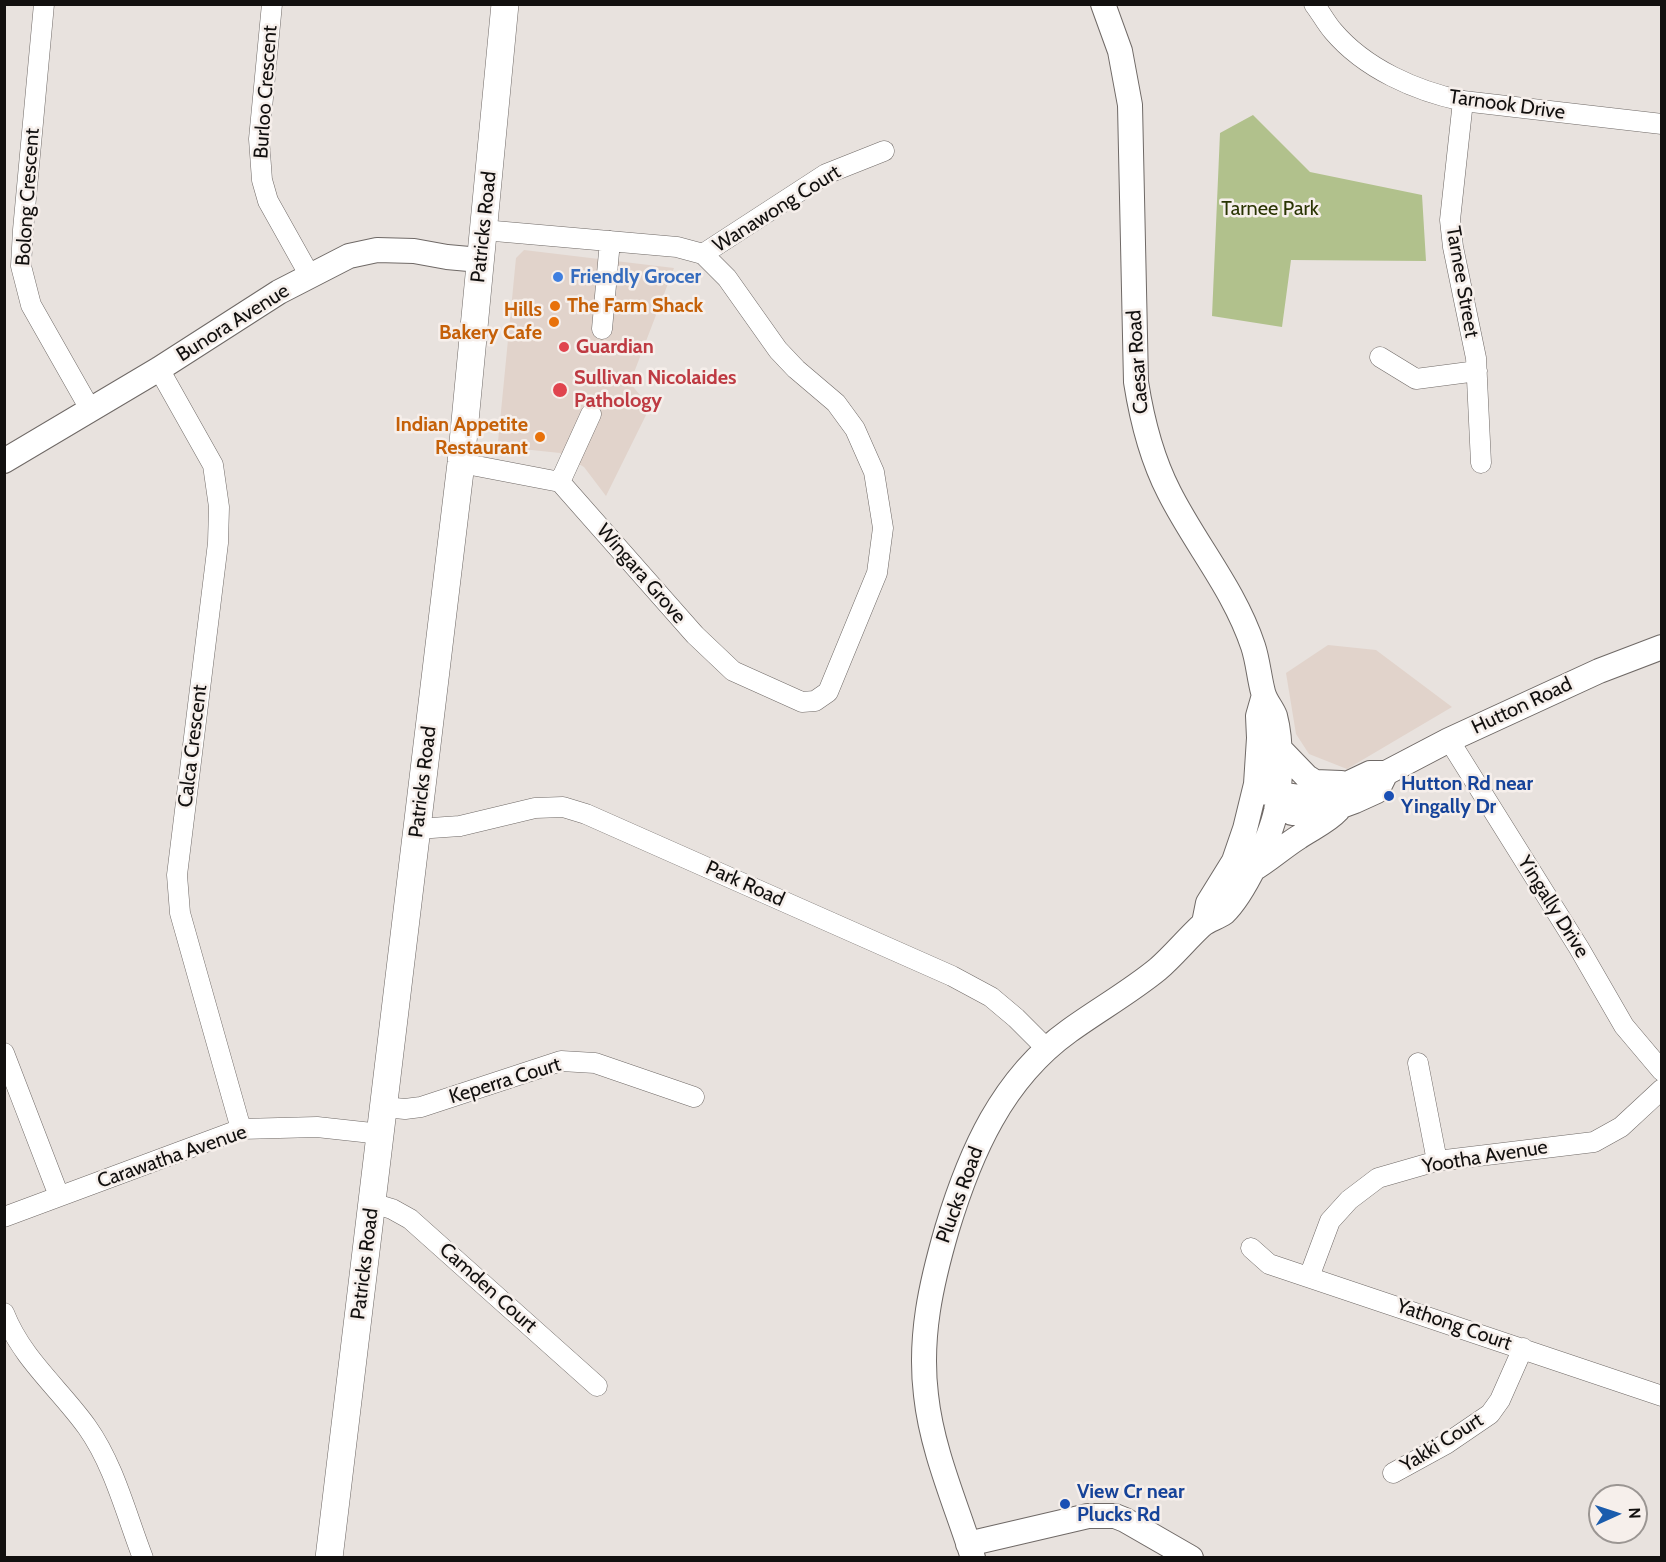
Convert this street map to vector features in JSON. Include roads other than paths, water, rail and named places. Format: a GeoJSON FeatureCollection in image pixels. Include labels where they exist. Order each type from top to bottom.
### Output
{"type":"FeatureCollection","features":[{"type":"Feature","properties":{"kind":"main road","name":"Patricks Road"},"geometry":{"type":"LineString","coordinates":[[329,1557],[461,463],[505,4]]}},
{"type":"Feature","properties":{"kind":"street","name":"Bolong Crescent"},"geometry":{"type":"LineString","coordinates":[[44,4],[21,266],[31,305],[90,409]]}},
{"type":"Feature","properties":{"kind":"street","name":"Burloo Crescent"},"geometry":{"type":"LineString","coordinates":[[272,4],[259,139],[262,180],[268,201],[310,276]]}},
{"type":"Feature","properties":{"kind":"street","name":"Caesar Road"},"geometry":{"type":"LineString","coordinates":[[1103,4],[1120,51],[1130,105],[1136,382],[1143,424],[1169,493],[1228,590],[1244,622],[1255,653],[1264,695],[1275,715],[1279,748],[1265,801]]}},
{"type":"Feature","properties":{"kind":"street","name":"Tarnook Drive"},"geometry":{"type":"LineString","coordinates":[[1314,4],[1334,32],[1367,61],[1398,79],[1437,96],[1662,124]]}},
{"type":"Feature","properties":{"kind":"street","name":"Tarnee Street"},"geometry":{"type":"LineString","coordinates":[[1463,101],[1450,220],[1453,247],[1476,358],[1481,463]]}},
{"type":"Feature","properties":{"kind":"street","name":"Wanawong Court"},"geometry":{"type":"LineString","coordinates":[[703,254],[826,174],[885,152]]}},
{"type":"Feature","properties":{"kind":"street"},"geometry":{"type":"LineString","coordinates":[[483,230],[677,247],[703,254]]}},
{"type":"Feature","properties":{"kind":"street"},"geometry":{"type":"LineString","coordinates":[[602,329],[610,241]]}},
{"type":"Feature","properties":{"kind":"street","name":"Bunora Avenue"},"geometry":{"type":"LineString","coordinates":[[4,461],[159,369],[279,292],[349,256],[377,250],[414,251],[480,260]]}},
{"type":"Feature","properties":{"kind":"street","name":"Wingara Grove"},"geometry":{"type":"LineString","coordinates":[[560,482],[695,635],[733,670],[802,702],[815,701],[828,692],[878,573],[882,528],[874,472],[855,429],[836,404],[778,350],[727,278],[703,254]]}},
{"type":"Feature","properties":{"kind":"street"},"geometry":{"type":"LineString","coordinates":[[1380,357],[1416,379],[1477,371]]}},
{"type":"Feature","properties":{"kind":"street","name":"Calca Crescent"},"geometry":{"type":"LineString","coordinates":[[159,369],[213,465],[219,507],[217,555],[177,875],[180,913],[241,1129]]}},
{"type":"Feature","properties":{"kind":"street"},"geometry":{"type":"LineString","coordinates":[[461,463],[560,482],[591,414]]}},
{"type":"Feature","properties":{"kind":"street","name":"Hutton Road"},"geometry":{"type":"LineString","coordinates":[[1265,801],[1320,795],[1370,773],[1386,773],[1449,740],[1599,670],[1662,646]]}},
{"type":"Feature","properties":{"kind":"street","name":"Caesar Road"},"geometry":{"type":"LineString","coordinates":[[1264,695],[1258,716],[1265,801]]}},
{"type":"Feature","properties":{"kind":"street","name":"Yingally Drive"},"geometry":{"type":"LineString","coordinates":[[1449,740],[1579,948],[1624,1026],[1662,1071]]}},
{"type":"Feature","properties":{"kind":"street"},"geometry":{"type":"LineString","coordinates":[[1279,748],[1298,770],[1315,782],[1349,783]]}},
{"type":"Feature","properties":{"kind":"street","name":"Hutton Road"},"geometry":{"type":"LineString","coordinates":[[1265,801],[1292,813],[1321,812],[1342,806],[1377,790],[1386,773]]}},
{"type":"Feature","properties":{"kind":"street","name":"Plucks Road"},"geometry":{"type":"LineString","coordinates":[[970,1551],[929,1419],[924,1374],[925,1322],[931,1285],[955,1205],[976,1149],[988,1123],[1005,1097],[1046,1048],[1157,969],[1204,923],[1223,914],[1252,870],[1265,801]]}},
{"type":"Feature","properties":{"kind":"street","name":"Plucks Road"},"geometry":{"type":"LineString","coordinates":[[1204,923],[1208,903],[1234,861],[1265,801]]}},
{"type":"Feature","properties":{"kind":"street"},"geometry":{"type":"LineString","coordinates":[[1252,870],[1272,858],[1296,838],[1331,818],[1342,806]]}},
{"type":"Feature","properties":{"kind":"street","name":"Park Road"},"geometry":{"type":"LineString","coordinates":[[417,829],[460,826],[535,808],[563,807],[586,814],[952,976],[991,997],[1046,1048]]}},
{"type":"Feature","properties":{"kind":"street"},"geometry":{"type":"LineString","coordinates":[[4,1053],[59,1196]]}},
{"type":"Feature","properties":{"kind":"street","name":"Keperra Court"},"geometry":{"type":"LineString","coordinates":[[384,1107],[405,1109],[421,1107],[561,1061],[595,1063],[694,1097]]}},
{"type":"Feature","properties":{"kind":"street"},"geometry":{"type":"LineString","coordinates":[[1418,1063],[1437,1161]]}},
{"type":"Feature","properties":{"kind":"street","name":"Yootha Avenue"},"geometry":{"type":"LineString","coordinates":[[1309,1277],[1330,1221],[1349,1200],[1378,1178],[1437,1161],[1594,1142],[1621,1127],[1662,1089]]}},
{"type":"Feature","properties":{"kind":"street","name":"Carawatha Avenue"},"geometry":{"type":"LineString","coordinates":[[4,1216],[241,1129],[317,1127],[381,1134]]}},
{"type":"Feature","properties":{"kind":"street","name":"Camden Court"},"geometry":{"type":"LineString","coordinates":[[372,1203],[392,1209],[410,1219],[597,1386]]}},
{"type":"Feature","properties":{"kind":"street","name":"Yathong Court"},"geometry":{"type":"LineString","coordinates":[[1251,1248],[1269,1264],[1662,1396]]}},
{"type":"Feature","properties":{"kind":"street"},"geometry":{"type":"LineString","coordinates":[[4,1313],[12,1333],[25,1352],[86,1426],[104,1453],[143,1557]]}},
{"type":"Feature","properties":{"kind":"street","name":"Yakki Court"},"geometry":{"type":"LineString","coordinates":[[1393,1473],[1446,1444],[1490,1414],[1500,1400],[1523,1348]]}},
{"type":"Feature","properties":{"kind":"street"},"geometry":{"type":"LineString","coordinates":[[970,1551],[1061,1521],[1103,1514],[1115,1515],[1191,1557]]}},
{"type":"Feature","properties":{"kind":"place","name":"Friendly Grocer"},"geometry":{"type":"Point","coordinates":[558,277]}},
{"type":"Feature","properties":{"kind":"place","name":"The Farm Shack"},"geometry":{"type":"Point","coordinates":[555,306]}},
{"type":"Feature","properties":{"kind":"place","name":"Hills Bakery Cafe"},"geometry":{"type":"Point","coordinates":[554,322]}},
{"type":"Feature","properties":{"kind":"place","name":"Guardian"},"geometry":{"type":"Point","coordinates":[564,347]}},
{"type":"Feature","properties":{"kind":"place","name":"Sullivan Nicolaides Pathology"},"geometry":{"type":"Point","coordinates":[560,390]}},
{"type":"Feature","properties":{"kind":"place","name":"Indian Appetite Restaurant"},"geometry":{"type":"Point","coordinates":[540,437]}},
{"type":"Feature","properties":{"kind":"place","name":"Hutton Rd near Yingally Dr"},"geometry":{"type":"Point","coordinates":[1389,796]}},
{"type":"Feature","properties":{"kind":"place","name":"View Cr near Plucks Rd"},"geometry":{"type":"Point","coordinates":[1065,1504]}},
{"type":"Feature","properties":{"kind":"park label","name":"Tarnee Park"},"geometry":{"type":"Point","coordinates":[1270,209]}}]}
